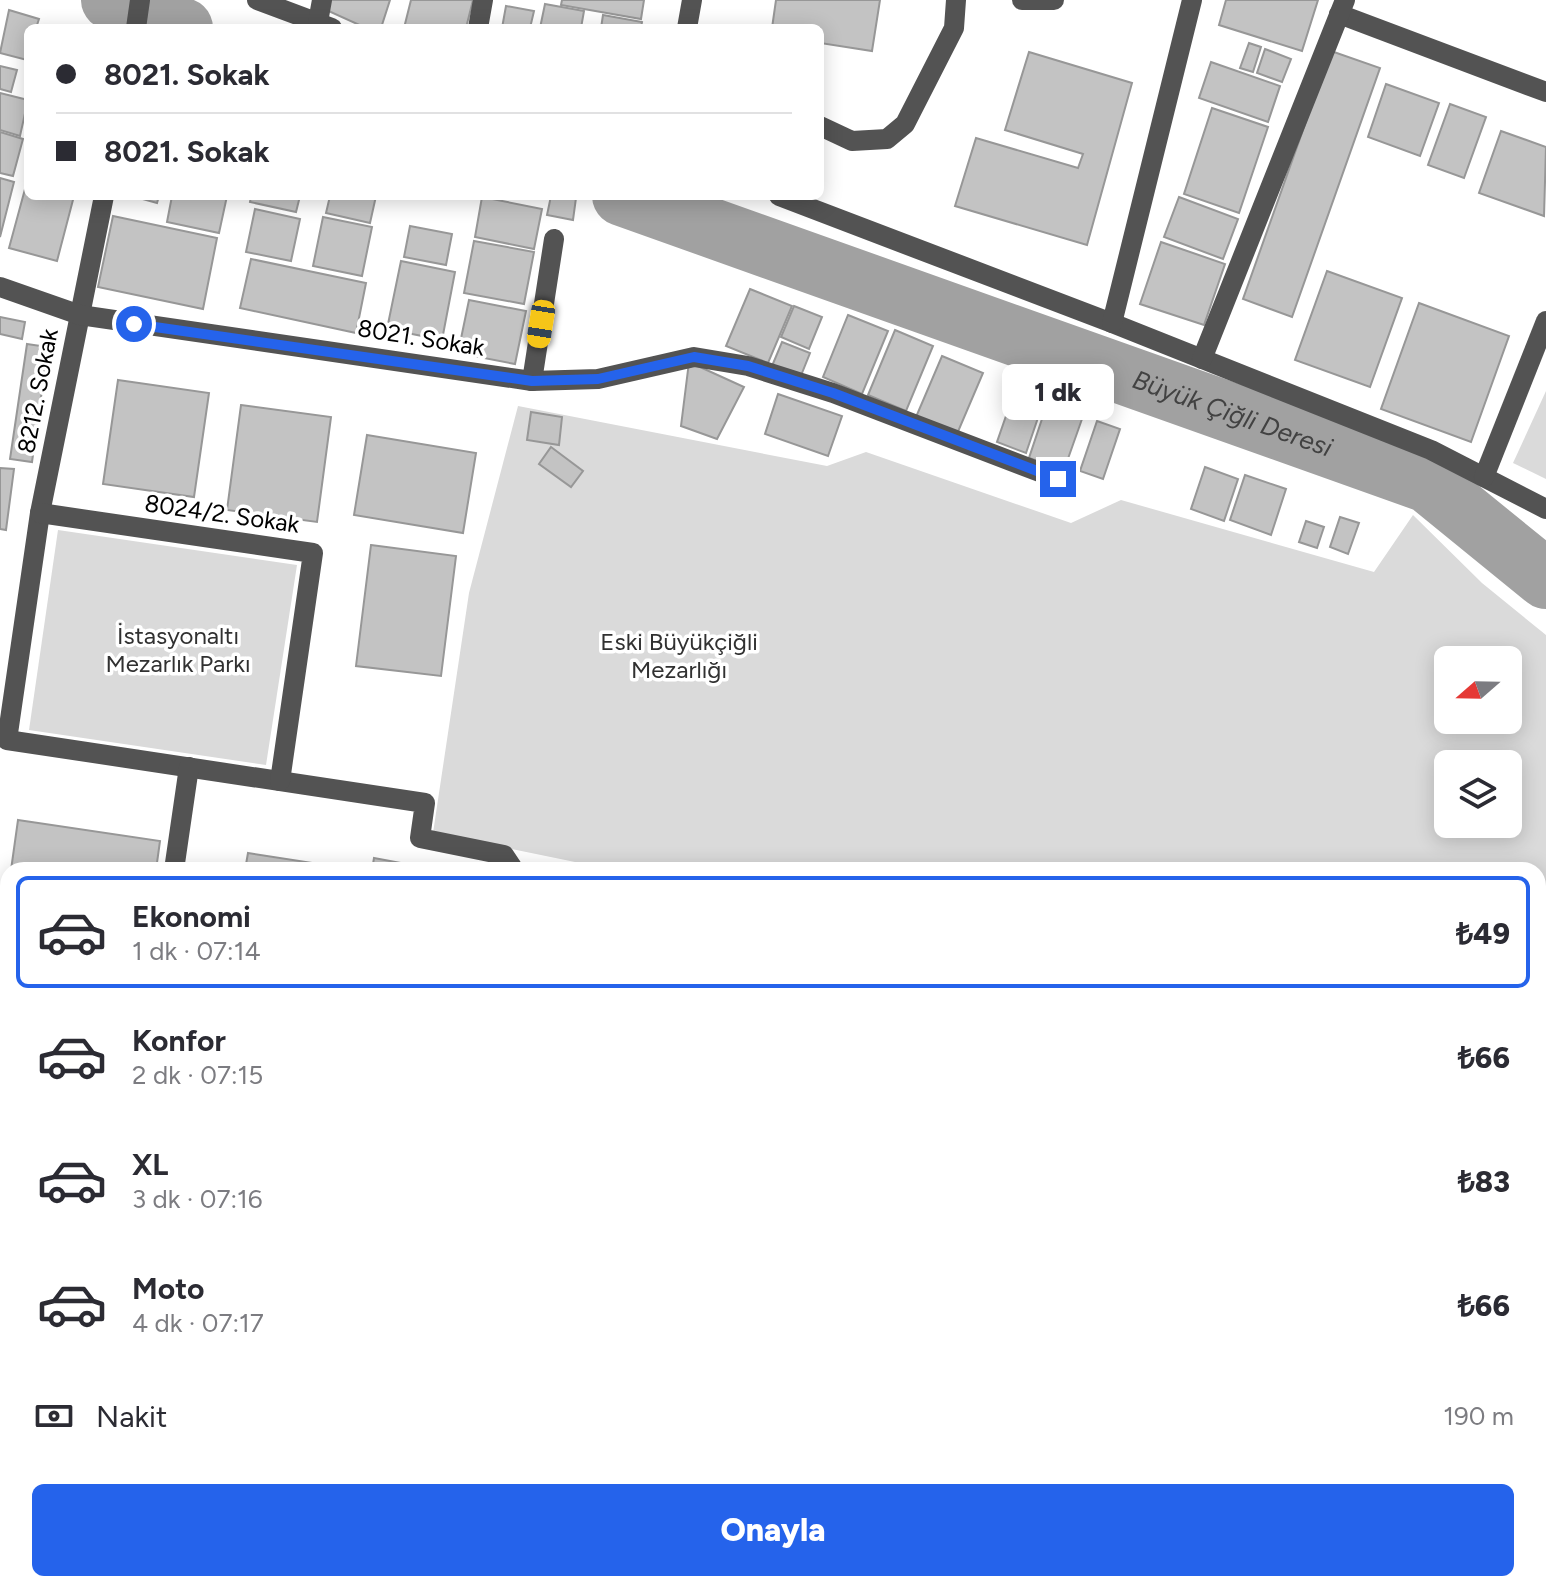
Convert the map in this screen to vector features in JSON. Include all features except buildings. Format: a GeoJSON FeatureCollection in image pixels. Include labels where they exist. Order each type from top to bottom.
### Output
{"type":"FeatureCollection","features":[{"type":"Feature","properties":{"kind":"street"},"geometry":{"type":"LineString","coordinates":[[137,24],[140,0]]}},
{"type":"Feature","properties":{"kind":"street"},"geometry":{"type":"LineString","coordinates":[[257,0],[322,24]]}},
{"type":"Feature","properties":{"kind":"street"},"geometry":{"type":"LineString","coordinates":[[322,0],[325,24]]}},
{"type":"Feature","properties":{"kind":"street"},"geometry":{"type":"LineString","coordinates":[[479,24],[483,0]]}},
{"type":"Feature","properties":{"kind":"street"},"geometry":{"type":"LineString","coordinates":[[688,24],[692,0]]}},
{"type":"Feature","properties":{"kind":"street"},"geometry":{"type":"LineString","coordinates":[[824,128],[852,141],[887,139],[905,124],[954,28],[956,0]]}},
{"type":"Feature","properties":{"kind":"street"},"geometry":{"type":"LineString","coordinates":[[1022,0],[1054,0]]}},
{"type":"Feature","properties":{"kind":"street"},"geometry":{"type":"LineString","coordinates":[[1112,323],[1192,0]]}},
{"type":"Feature","properties":{"kind":"street"},"geometry":{"type":"LineString","coordinates":[[1202,359],[1342,7],[1546,92]]}},
{"type":"Feature","properties":{"kind":"street","name":"8212. Sokak"},"geometry":{"type":"LineString","coordinates":[[103,200],[40,513],[7,740],[189,767]]}},
{"type":"Feature","properties":{"kind":"street"},"geometry":{"type":"LineString","coordinates":[[789,200],[1112,323],[1431,450],[1546,509]]}},
{"type":"Feature","properties":{"kind":"street"},"geometry":{"type":"LineString","coordinates":[[532,381],[554,239]]}},
{"type":"Feature","properties":{"kind":"street","name":"8021. Sokak"},"geometry":{"type":"LineString","coordinates":[[0,287],[80,315],[532,381],[598,379],[694,357],[748,366],[833,393],[1058,479]]}},
{"type":"Feature","properties":{"kind":"street"},"geometry":{"type":"LineString","coordinates":[[1484,477],[1546,321]]}},
{"type":"Feature","properties":{"kind":"street","name":"8024/2. Sokak"},"geometry":{"type":"LineString","coordinates":[[40,513],[313,553],[280,781]]}},
{"type":"Feature","properties":{"kind":"street"},"geometry":{"type":"LineString","coordinates":[[175,862],[189,767],[425,803],[420,838],[504,855],[509,862]]}},
{"type":"Feature","properties":{"kind":"green space"},"geometry":{"type":"Polygon","coordinates":[[[1546,391],[1546,479],[1513,463],[1546,391]]]}},
{"type":"Feature","properties":{"kind":"green space","name":"Eski Büyükçiğli Mezarlığı"},"geometry":{"type":"Polygon","coordinates":[[[518,406],[827,466],[866,452],[1071,523],[1121,500],[1374,572],[1413,515],[1482,583],[1546,635],[1546,862],[575,862],[433,833],[469,593],[518,406]]]}},
{"type":"Feature","properties":{"kind":"green space","name":"İstasyonaltı Mezarlık Parkı"},"geometry":{"type":"Polygon","coordinates":[[[58,530],[297,565],[266,765],[29,730],[58,530]]]}},
{"type":"Feature","properties":{"kind":"waterway","name":"Büyük Çiğli Deresi"},"geometry":{"type":"LineString","coordinates":[[111,0],[173,24]]}},
{"type":"Feature","properties":{"kind":"waterway","name":"Büyük Çiğli Deresi"},"geometry":{"type":"LineString","coordinates":[[633,200],[1428,483],[1546,579]]}},
{"type":"Feature","properties":{"kind":"route"},"geometry":{"type":"LineString","coordinates":[[134,324],[532,381],[598,379],[694,357],[748,366],[833,393],[1058,479]]}}]}
